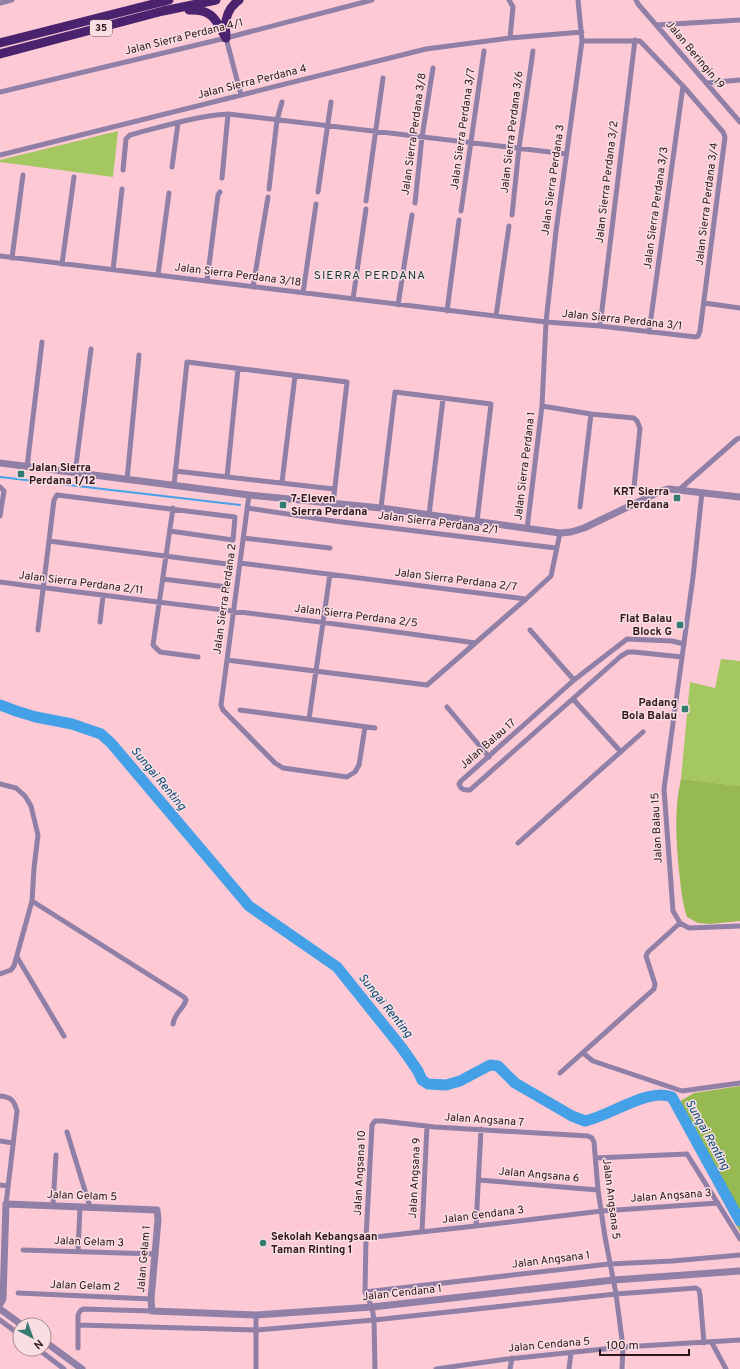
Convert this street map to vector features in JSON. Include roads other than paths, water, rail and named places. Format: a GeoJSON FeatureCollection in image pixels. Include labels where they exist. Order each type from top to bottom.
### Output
{"type":"FeatureCollection","features":[{"type":"Feature","properties":{"kind":"highway","name":"35"},"geometry":{"type":"LineString","coordinates":[[0,43],[169,0]]}},
{"type":"Feature","properties":{"kind":"highway","name":"35"},"geometry":{"type":"LineString","coordinates":[[0,54],[163,11],[216,0]]}},
{"type":"Feature","properties":{"kind":"highway"},"geometry":{"type":"LineString","coordinates":[[226,38],[226,15],[233,4],[239,0]]}},
{"type":"Feature","properties":{"kind":"highway"},"geometry":{"type":"LineString","coordinates":[[163,11],[198,9],[205,11],[215,19],[226,38]]}},
{"type":"Feature","properties":{"kind":"street"},"geometry":{"type":"LineString","coordinates":[[0,3],[12,0]]}},
{"type":"Feature","properties":{"kind":"street","name":"Jalan Sierra Perdana 4/1"},"geometry":{"type":"LineString","coordinates":[[0,92],[226,38],[372,0]]}},
{"type":"Feature","properties":{"kind":"street"},"geometry":{"type":"LineString","coordinates":[[509,0],[513,7],[510,38]]}},
{"type":"Feature","properties":{"kind":"street","name":"Jalan Sierra Perdana 3"},"geometry":{"type":"LineString","coordinates":[[542,406],[546,322],[556,231],[582,41],[578,0]]}},
{"type":"Feature","properties":{"kind":"street","name":"Jalan Beringin 19"},"geometry":{"type":"LineString","coordinates":[[636,0],[740,122]]}},
{"type":"Feature","properties":{"kind":"street"},"geometry":{"type":"LineString","coordinates":[[657,25],[740,20]]}},
{"type":"Feature","properties":{"kind":"street","name":"Jalan Sierra Perdana 4"},"geometry":{"type":"LineString","coordinates":[[0,155],[426,49],[510,38],[582,32]]}},
{"type":"Feature","properties":{"kind":"street"},"geometry":{"type":"LineString","coordinates":[[226,38],[241,95]]}},
{"type":"Feature","properties":{"kind":"street"},"geometry":{"type":"LineString","coordinates":[[582,41],[635,40]]}},
{"type":"Feature","properties":{"kind":"street","name":"Jalan Sierra Perdana 3/4"},"geometry":{"type":"LineString","coordinates":[[635,40],[640,41],[683,86],[723,132],[725,137],[700,331],[696,337]]}},
{"type":"Feature","properties":{"kind":"street","name":"Jalan Sierra Perdana 3/2"},"geometry":{"type":"LineString","coordinates":[[600,326],[635,40]]}},
{"type":"Feature","properties":{"kind":"street","name":"Jalan Sierra Perdana 3/7"},"geometry":{"type":"LineString","coordinates":[[461,211],[484,50]]}},
{"type":"Feature","properties":{"kind":"street","name":"Jalan Sierra Perdana 3/6"},"geometry":{"type":"LineString","coordinates":[[512,215],[519,148],[533,51]]}},
{"type":"Feature","properties":{"kind":"street","name":"Jalan Sierra Perdana 3/8"},"geometry":{"type":"LineString","coordinates":[[415,203],[422,137],[433,68]]}},
{"type":"Feature","properties":{"kind":"street"},"geometry":{"type":"LineString","coordinates":[[366,201],[383,78]]}},
{"type":"Feature","properties":{"kind":"street"},"geometry":{"type":"LineString","coordinates":[[706,83],[740,80]]}},
{"type":"Feature","properties":{"kind":"street","name":"Jalan Sierra Perdana 3/3"},"geometry":{"type":"LineString","coordinates":[[649,332],[683,86]]}},
{"type":"Feature","properties":{"kind":"street"},"geometry":{"type":"LineString","coordinates":[[269,189],[277,120],[282,102]]}},
{"type":"Feature","properties":{"kind":"street"},"geometry":{"type":"LineString","coordinates":[[318,192],[331,102]]}},
{"type":"Feature","properties":{"kind":"street"},"geometry":{"type":"LineString","coordinates":[[123,170],[126,139],[130,135],[219,114],[328,125],[550,152]]}},
{"type":"Feature","properties":{"kind":"street"},"geometry":{"type":"LineString","coordinates":[[222,178],[228,114]]}},
{"type":"Feature","properties":{"kind":"street"},"geometry":{"type":"LineString","coordinates":[[172,167],[178,123]]}},
{"type":"Feature","properties":{"kind":"street"},"geometry":{"type":"LineString","coordinates":[[557,153],[566,154]]}},
{"type":"Feature","properties":{"kind":"street"},"geometry":{"type":"LineString","coordinates":[[12,258],[23,175]]}},
{"type":"Feature","properties":{"kind":"street"},"geometry":{"type":"LineString","coordinates":[[62,264],[74,177]]}},
{"type":"Feature","properties":{"kind":"street"},"geometry":{"type":"LineString","coordinates":[[113,270],[122,189]]}},
{"type":"Feature","properties":{"kind":"street"},"geometry":{"type":"LineString","coordinates":[[207,281],[218,195],[220,192]]}},
{"type":"Feature","properties":{"kind":"street"},"geometry":{"type":"LineString","coordinates":[[158,275],[169,193]]}},
{"type":"Feature","properties":{"kind":"street"},"geometry":{"type":"LineString","coordinates":[[253,287],[268,197]]}},
{"type":"Feature","properties":{"kind":"street"},"geometry":{"type":"LineString","coordinates":[[303,293],[316,204]]}},
{"type":"Feature","properties":{"kind":"street"},"geometry":{"type":"LineString","coordinates":[[353,299],[366,209]]}},
{"type":"Feature","properties":{"kind":"street"},"geometry":{"type":"LineString","coordinates":[[398,304],[412,215]]}},
{"type":"Feature","properties":{"kind":"street"},"geometry":{"type":"LineString","coordinates":[[447,310],[459,220]]}},
{"type":"Feature","properties":{"kind":"street"},"geometry":{"type":"LineString","coordinates":[[496,316],[509,226]]}},
{"type":"Feature","properties":{"kind":"street","name":"Jalan Sierra Perdana 3/18"},"geometry":{"type":"LineString","coordinates":[[0,256],[546,322]]}},
{"type":"Feature","properties":{"kind":"street"},"geometry":{"type":"LineString","coordinates":[[704,303],[740,308]]}},
{"type":"Feature","properties":{"kind":"street","name":"Jalan Sierra Perdana 3/1"},"geometry":{"type":"LineString","coordinates":[[546,322],[600,326],[696,337]]}},
{"type":"Feature","properties":{"kind":"street"},"geometry":{"type":"LineString","coordinates":[[27,467],[42,342]]}},
{"type":"Feature","properties":{"kind":"street"},"geometry":{"type":"LineString","coordinates":[[75,473],[91,349]]}},
{"type":"Feature","properties":{"kind":"street"},"geometry":{"type":"LineString","coordinates":[[127,480],[138,356]]}},
{"type":"Feature","properties":{"kind":"street"},"geometry":{"type":"LineString","coordinates":[[174,485],[187,362],[238,370],[347,382],[333,504]]}},
{"type":"Feature","properties":{"kind":"street"},"geometry":{"type":"LineString","coordinates":[[227,477],[238,370]]}},
{"type":"Feature","properties":{"kind":"street"},"geometry":{"type":"LineString","coordinates":[[282,482],[294,376]]}},
{"type":"Feature","properties":{"kind":"street"},"geometry":{"type":"LineString","coordinates":[[381,508],[395,392],[491,404],[477,521]]}},
{"type":"Feature","properties":{"kind":"street"},"geometry":{"type":"LineString","coordinates":[[429,515],[443,398]]}},
{"type":"Feature","properties":{"kind":"street"},"geometry":{"type":"LineString","coordinates":[[542,406],[591,414],[634,418],[640,428],[634,487]]}},
{"type":"Feature","properties":{"kind":"street","name":"Jalan Sierra Perdana 1"},"geometry":{"type":"LineString","coordinates":[[527,529],[542,406]]}},
{"type":"Feature","properties":{"kind":"street"},"geometry":{"type":"LineString","coordinates":[[580,507],[591,414]]}},
{"type":"Feature","properties":{"kind":"street"},"geometry":{"type":"LineString","coordinates":[[680,489],[740,438]]}},
{"type":"Feature","properties":{"kind":"street"},"geometry":{"type":"LineString","coordinates":[[0,463],[249,495],[381,508],[560,533],[571,532],[584,528],[661,491],[669,489],[680,489],[740,497]]}},
{"type":"Feature","properties":{"kind":"street"},"geometry":{"type":"LineString","coordinates":[[175,471],[334,489]]}},
{"type":"Feature","properties":{"kind":"street"},"geometry":{"type":"LineString","coordinates":[[0,487],[4,491],[0,516]]}},
{"type":"Feature","properties":{"kind":"street","name":"Jalan Balau 15"},"geometry":{"type":"LineString","coordinates":[[680,922],[673,911],[664,789],[694,577],[702,492]]}},
{"type":"Feature","properties":{"kind":"street"},"geometry":{"type":"LineString","coordinates":[[38,630],[54,500],[57,495],[235,516],[233,540],[170,531]]}},
{"type":"Feature","properties":{"kind":"street","name":"Jalan Sierra Perdana 2"},"geometry":{"type":"LineString","coordinates":[[249,495],[221,705],[223,710],[275,763],[284,768],[347,777],[360,765],[365,727]]}},
{"type":"Feature","properties":{"kind":"street"},"geometry":{"type":"LineString","coordinates":[[173,508],[153,645],[160,652],[198,657]]}},
{"type":"Feature","properties":{"kind":"street","name":"Jalan Sierra Perdana 2/1"},"geometry":{"type":"LineString","coordinates":[[247,508],[342,522],[556,548]]}},
{"type":"Feature","properties":{"kind":"street","name":"Jalan Sierra Perdana 2/7"},"geometry":{"type":"LineString","coordinates":[[240,563],[526,599],[551,576],[560,533]]}},
{"type":"Feature","properties":{"kind":"street"},"geometry":{"type":"LineString","coordinates":[[243,538],[330,548]]}},
{"type":"Feature","properties":{"kind":"street"},"geometry":{"type":"LineString","coordinates":[[49,541],[227,564],[230,566],[227,588],[163,579]]}},
{"type":"Feature","properties":{"kind":"street"},"geometry":{"type":"LineString","coordinates":[[309,720],[330,574]]}},
{"type":"Feature","properties":{"kind":"street","name":"Jalan Sierra Perdana 2/11"},"geometry":{"type":"LineString","coordinates":[[0,582],[233,612]]}},
{"type":"Feature","properties":{"kind":"street"},"geometry":{"type":"LineString","coordinates":[[100,622],[104,596]]}},
{"type":"Feature","properties":{"kind":"street"},"geometry":{"type":"LineString","coordinates":[[227,660],[427,685],[526,599]]}},
{"type":"Feature","properties":{"kind":"street","name":"Jalan Sierra Perdana 2/5"},"geometry":{"type":"LineString","coordinates":[[233,612],[323,622],[475,643]]}},
{"type":"Feature","properties":{"kind":"street"},"geometry":{"type":"LineString","coordinates":[[530,630],[574,680]]}},
{"type":"Feature","properties":{"kind":"street","name":"Jalan Balau 17"},"geometry":{"type":"LineString","coordinates":[[682,658],[641,652],[628,652],[572,699],[470,790],[464,790],[461,788],[459,784],[461,781],[574,680],[627,639],[665,640],[684,644]]}},
{"type":"Feature","properties":{"kind":"street"},"geometry":{"type":"LineString","coordinates":[[572,699],[621,752]]}},
{"type":"Feature","properties":{"kind":"street"},"geometry":{"type":"LineString","coordinates":[[447,707],[489,757]]}},
{"type":"Feature","properties":{"kind":"street"},"geometry":{"type":"LineString","coordinates":[[240,710],[375,728]]}},
{"type":"Feature","properties":{"kind":"street"},"geometry":{"type":"LineString","coordinates":[[518,843],[643,732]]}},
{"type":"Feature","properties":{"kind":"street"},"geometry":{"type":"LineString","coordinates":[[0,784],[16,788],[26,796],[31,806],[38,835],[32,901],[17,957],[11,970],[0,974]]}},
{"type":"Feature","properties":{"kind":"street"},"geometry":{"type":"LineString","coordinates":[[32,901],[184,997],[186,1000],[175,1016],[173,1024]]}},
{"type":"Feature","properties":{"kind":"street"},"geometry":{"type":"LineString","coordinates":[[560,1073],[654,989],[656,984],[646,956],[648,952],[680,922],[689,928],[740,926]]}},
{"type":"Feature","properties":{"kind":"street"},"geometry":{"type":"LineString","coordinates":[[17,957],[64,1036]]}},
{"type":"Feature","properties":{"kind":"street"},"geometry":{"type":"LineString","coordinates":[[583,1053],[593,1061],[682,1091],[740,1083]]}},
{"type":"Feature","properties":{"kind":"street"},"geometry":{"type":"LineString","coordinates":[[0,1096],[10,1097],[15,1103],[17,1110],[3,1228],[3,1299],[0,1304]]}},
{"type":"Feature","properties":{"kind":"street","name":"Jalan Angsana 7"},"geometry":{"type":"LineString","coordinates":[[375,1122],[588,1136],[592,1138]]}},
{"type":"Feature","properties":{"kind":"street","name":"Jalan Angsana 10"},"geometry":{"type":"LineString","coordinates":[[375,1122],[372,1125],[366,1238],[365,1292],[372,1308],[374,1320],[375,1369]]}},
{"type":"Feature","properties":{"kind":"street","name":"Jalan Angsana 9"},"geometry":{"type":"LineString","coordinates":[[422,1232],[427,1126]]}},
{"type":"Feature","properties":{"kind":"street"},"geometry":{"type":"LineString","coordinates":[[476,1226],[481,1130]]}},
{"type":"Feature","properties":{"kind":"street"},"geometry":{"type":"LineString","coordinates":[[67,1132],[90,1207]]}},
{"type":"Feature","properties":{"kind":"street","name":"Jalan Angsana 5"},"geometry":{"type":"LineString","coordinates":[[592,1138],[594,1142],[598,1190],[614,1280],[623,1347],[622,1369]]}},
{"type":"Feature","properties":{"kind":"street"},"geometry":{"type":"LineString","coordinates":[[0,1141],[13,1143]]}},
{"type":"Feature","properties":{"kind":"street"},"geometry":{"type":"LineString","coordinates":[[595,1158],[686,1153],[740,1239]]}},
{"type":"Feature","properties":{"kind":"street"},"geometry":{"type":"LineString","coordinates":[[53,1205],[56,1155]]}},
{"type":"Feature","properties":{"kind":"street","name":"Jalan Angsana 6"},"geometry":{"type":"LineString","coordinates":[[479,1180],[598,1190]]}},
{"type":"Feature","properties":{"kind":"street"},"geometry":{"type":"LineString","coordinates":[[0,1185],[8,1186]]}},
{"type":"Feature","properties":{"kind":"street","name":"Jalan Angsana 3"},"geometry":{"type":"LineString","coordinates":[[602,1211],[718,1203]]}},
{"type":"Feature","properties":{"kind":"street","name":"Jalan Gelam 5"},"geometry":{"type":"LineString","coordinates":[[6,1204],[157,1210]]}},
{"type":"Feature","properties":{"kind":"street"},"geometry":{"type":"LineString","coordinates":[[78,1251],[80,1207]]}},
{"type":"Feature","properties":{"kind":"street","name":"Jalan Gelam 1"},"geometry":{"type":"LineString","coordinates":[[152,1311],[158,1220],[157,1210]]}},
{"type":"Feature","properties":{"kind":"street","name":"Jalan Cendana 3"},"geometry":{"type":"LineString","coordinates":[[366,1238],[602,1211]]}},
{"type":"Feature","properties":{"kind":"street","name":"Jalan Gelam 3"},"geometry":{"type":"LineString","coordinates":[[23,1250],[156,1254]]}},
{"type":"Feature","properties":{"kind":"street","name":"Jalan Angsana 1"},"geometry":{"type":"LineString","coordinates":[[365,1292],[610,1264],[672,1261],[740,1255]]}},
{"type":"Feature","properties":{"kind":"street","name":"Jalan Cendana 1"},"geometry":{"type":"LineString","coordinates":[[78,1348],[78,1314],[83,1309],[256,1315],[372,1308],[614,1280],[740,1271]]}},
{"type":"Feature","properties":{"kind":"street"},"geometry":{"type":"LineString","coordinates":[[78,1325],[257,1330],[374,1320],[616,1294],[696,1288],[699,1290],[704,1343]]}},
{"type":"Feature","properties":{"kind":"street","name":"Jalan Gelam 2"},"geometry":{"type":"LineString","coordinates":[[18,1293],[152,1299]]}},
{"type":"Feature","properties":{"kind":"street"},"geometry":{"type":"LineString","coordinates":[[0,1309],[12,1318]]}},
{"type":"Feature","properties":{"kind":"street"},"geometry":{"type":"LineString","coordinates":[[256,1315],[256,1369]]}},
{"type":"Feature","properties":{"kind":"street"},"geometry":{"type":"LineString","coordinates":[[0,1320],[12,1329]]}},
{"type":"Feature","properties":{"kind":"street","name":"Jalan Cendana 5"},"geometry":{"type":"LineString","coordinates":[[436,1369],[512,1358],[623,1347],[740,1340]]}},
{"type":"Feature","properties":{"kind":"street"},"geometry":{"type":"LineString","coordinates":[[712,1342],[726,1369]]}},
{"type":"Feature","properties":{"kind":"street"},"geometry":{"type":"LineString","coordinates":[[52,1347],[82,1369]]}},
{"type":"Feature","properties":{"kind":"street"},"geometry":{"type":"LineString","coordinates":[[569,1369],[571,1353]]}},
{"type":"Feature","properties":{"kind":"street"},"geometry":{"type":"LineString","coordinates":[[48,1357],[64,1369]]}},
{"type":"Feature","properties":{"kind":"street"},"geometry":{"type":"LineString","coordinates":[[510,1369],[512,1358]]}},
{"type":"Feature","properties":{"kind":"waterway"},"geometry":{"type":"LineString","coordinates":[[0,477],[240,505]]}},
{"type":"Feature","properties":{"kind":"waterway","name":"Sungai Renting"},"geometry":{"type":"LineString","coordinates":[[0,705],[36,717],[72,724],[101,734],[111,743],[249,906],[337,967],[402,1048],[418,1071],[422,1080],[428,1084],[446,1085],[460,1081],[490,1065],[498,1066],[515,1083],[572,1116],[585,1121],[641,1099],[663,1095],[672,1097],[740,1221]]}},
{"type":"Feature","properties":{"kind":"place","name":"Jalan Sierra Perdana 1/12"},"geometry":{"type":"Point","coordinates":[21,474]}},
{"type":"Feature","properties":{"kind":"place","name":"KRT Sierra Perdana"},"geometry":{"type":"Point","coordinates":[677,498]}},
{"type":"Feature","properties":{"kind":"place","name":"7-Eleven Sierra Perdana"},"geometry":{"type":"Point","coordinates":[283,505]}},
{"type":"Feature","properties":{"kind":"place","name":"Flat Balau Block G"},"geometry":{"type":"Point","coordinates":[680,625]}},
{"type":"Feature","properties":{"kind":"place","name":"Padang Bola Balau"},"geometry":{"type":"Point","coordinates":[685,709]}},
{"type":"Feature","properties":{"kind":"place","name":"Sekolah Kebangsaan Taman Rinting 1"},"geometry":{"type":"Point","coordinates":[263,1243]}},
{"type":"Feature","properties":{"kind":"district","name":"SIERRA PERDANA"},"geometry":{"type":"Point","coordinates":[370,276]}}]}
